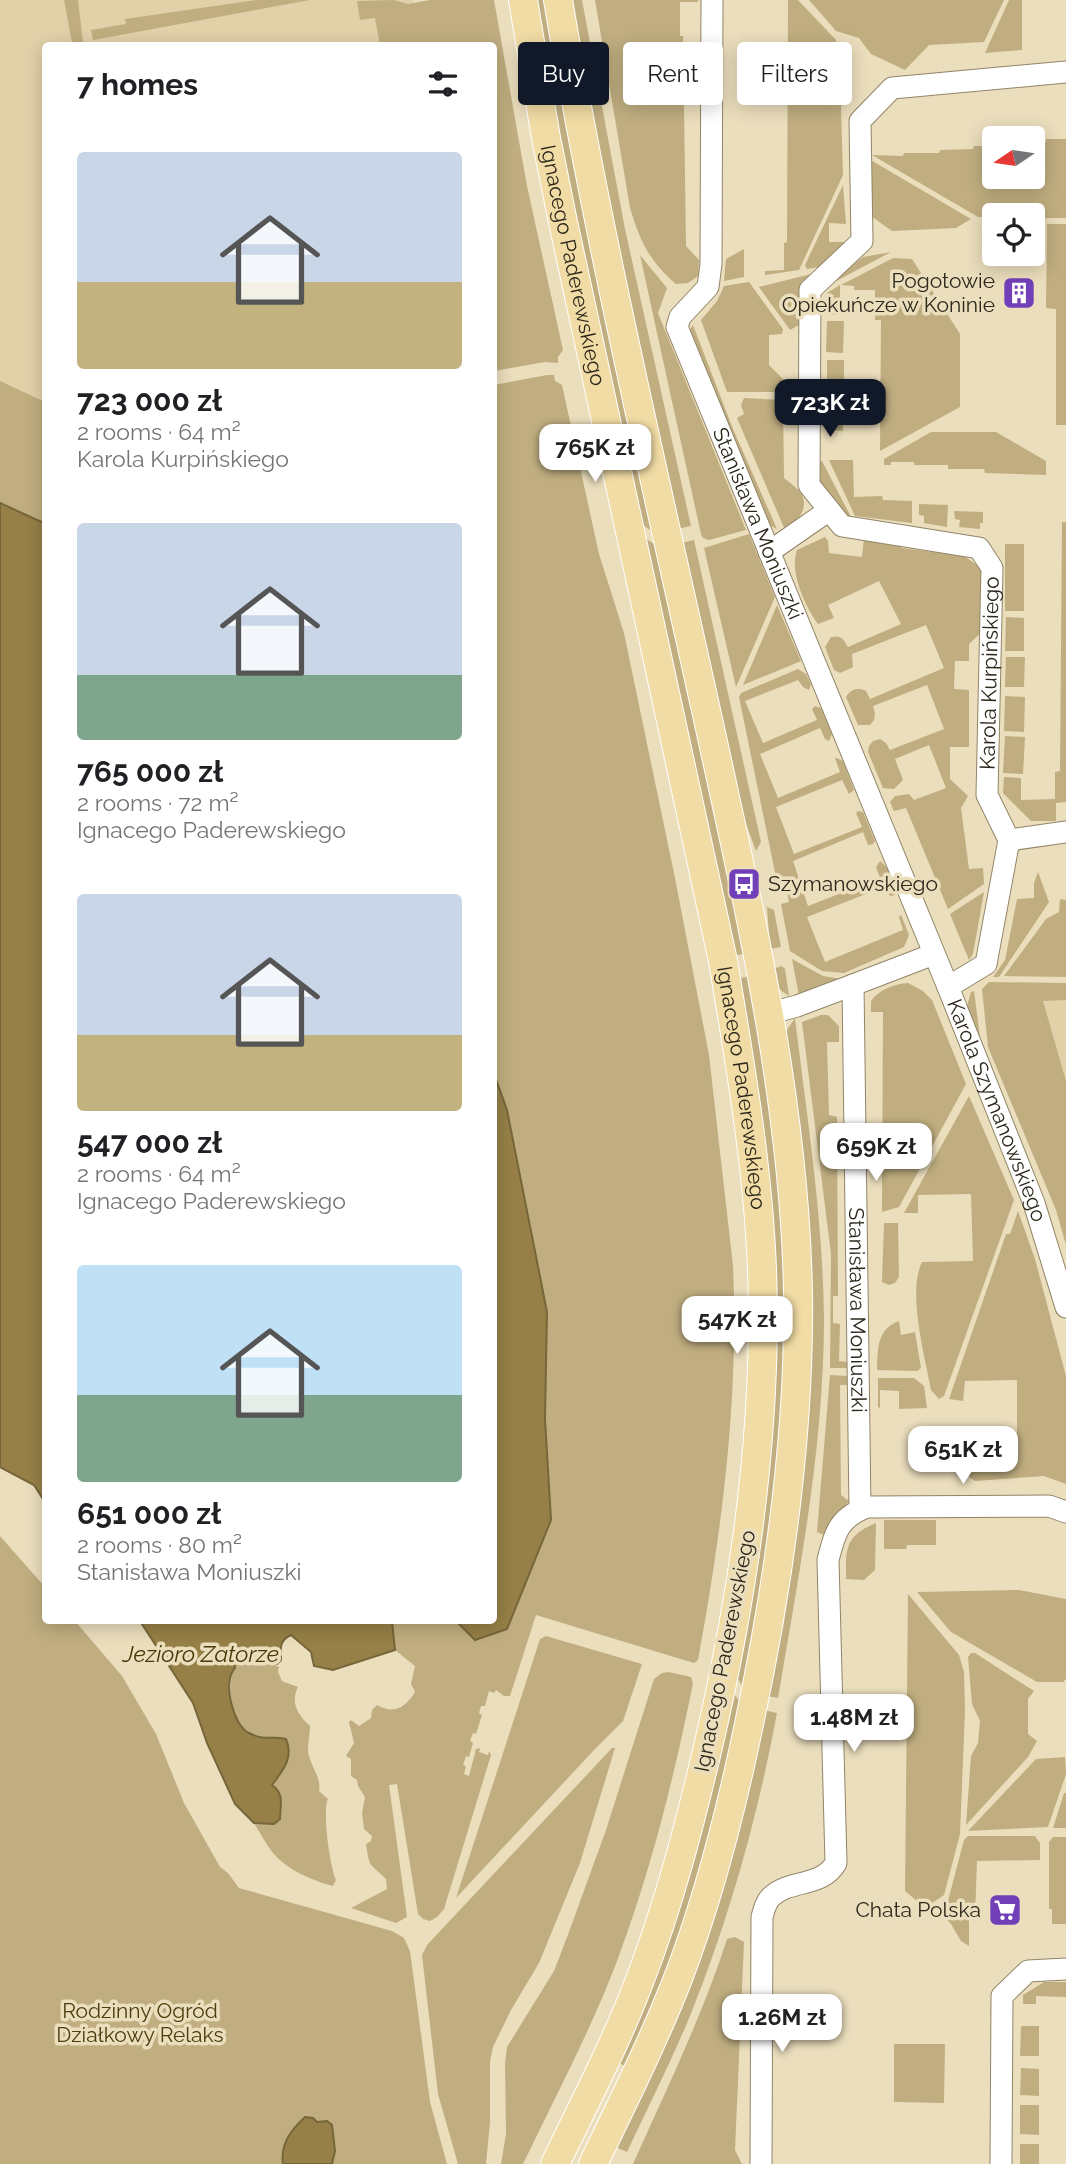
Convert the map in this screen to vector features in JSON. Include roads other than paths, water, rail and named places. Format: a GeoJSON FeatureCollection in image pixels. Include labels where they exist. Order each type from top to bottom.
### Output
{"type":"FeatureCollection","features":[{"type":"Feature","properties":{"kind":"main road","name":"Ignacego Paderewskiego"},"geometry":{"type":"LineString","coordinates":[[523,0],[558,198],[721,948],[752,1157],[760,1234],[762,1302],[762,1372],[746,1543],[724,1679],[693,1810],[665,1909],[641,1976],[555,2164]]}},
{"type":"Feature","properties":{"kind":"main road","name":"Ignacego Paderewskiego"},"geometry":{"type":"LineString","coordinates":[[558,0],[592,191],[746,892],[788,1161],[798,1297],[794,1411],[773,1603],[759,1680],[731,1803],[694,1935],[656,2030],[593,2164]]}},
{"type":"Feature","properties":{"kind":"street","name":"Stanisława Moniuszki"},"geometry":{"type":"LineString","coordinates":[[712,0],[711,264],[708,287],[680,317],[677,327],[933,954]]}},
{"type":"Feature","properties":{"kind":"street","name":"Karola Kurpińskiego"},"geometry":{"type":"LineString","coordinates":[[1009,840],[987,795],[992,568],[979,548],[842,526],[809,485],[810,290],[862,241],[860,121],[892,88],[1066,72]]}},
{"type":"Feature","properties":{"kind":"street"},"geometry":{"type":"LineString","coordinates":[[769,552],[828,511]]}},
{"type":"Feature","properties":{"kind":"street"},"geometry":{"type":"LineString","coordinates":[[948,987],[986,964],[1009,840],[1066,832]]}},
{"type":"Feature","properties":{"kind":"street"},"geometry":{"type":"LineString","coordinates":[[767,1014],[796,1006],[933,954]]}},
{"type":"Feature","properties":{"kind":"street","name":"Karola Szymanowskiego"},"geometry":{"type":"LineString","coordinates":[[933,954],[1034,1203],[1066,1307]]}},
{"type":"Feature","properties":{"kind":"street","name":"Stanisława Moniuszki"},"geometry":{"type":"LineString","coordinates":[[853,985],[860,1510]]}},
{"type":"Feature","properties":{"kind":"street"},"geometry":{"type":"LineString","coordinates":[[761,2164],[762,1917],[773,1895],[823,1877],[831,1872],[836,1863],[828,1560],[834,1536],[841,1522],[867,1507],[1049,1506],[1066,1512]]}},
{"type":"Feature","properties":{"kind":"street"},"geometry":{"type":"LineString","coordinates":[[1001,2164],[1002,1996],[1028,1970],[1066,1969]]}},
{"type":"Feature","properties":{"kind":"water"},"geometry":{"type":"Polygon","coordinates":[[[0,503],[42,522],[42,1497],[34,1485],[0,1467],[0,503]]]}},
{"type":"Feature","properties":{"kind":"water"},"geometry":{"type":"Polygon","coordinates":[[[497,1082],[507,1110],[547,1312],[545,1419],[551,1520],[507,1629],[475,1640],[459,1624],[497,1624],[497,1082]]]}},
{"type":"Feature","properties":{"kind":"water","name":"Jezioro Zatorze"},"geometry":{"type":"Polygon","coordinates":[[[142,1624],[392,1624],[395,1650],[333,1670],[314,1666],[311,1652],[291,1635],[283,1642],[281,1660],[277,1664],[268,1662],[263,1651],[238,1651],[229,1692],[238,1722],[243,1729],[255,1736],[286,1739],[288,1746],[286,1764],[272,1785],[279,1792],[281,1805],[280,1819],[274,1824],[254,1823],[235,1804],[207,1743],[193,1703],[142,1624]]]}},
{"type":"Feature","properties":{"kind":"water"},"geometry":{"type":"Polygon","coordinates":[[[305,2117],[313,2118],[317,2122],[327,2121],[332,2125],[335,2151],[332,2164],[283,2164],[283,2150],[288,2138],[305,2117]]]}},
{"type":"Feature","properties":{"kind":"place","name":"Pogotowie Opiekuńcze w Koninie"},"geometry":{"type":"Point","coordinates":[1019,293]}},
{"type":"Feature","properties":{"kind":"place","name":"Szymanowskiego"},"geometry":{"type":"Point","coordinates":[744,884]}},
{"type":"Feature","properties":{"kind":"place","name":"Chata Polska"},"geometry":{"type":"Point","coordinates":[1005,1910]}},
{"type":"Feature","properties":{"kind":"park label","name":"Rodzinny Ogród Działkowy Relaks"},"geometry":{"type":"Point","coordinates":[140,2023]}}]}
